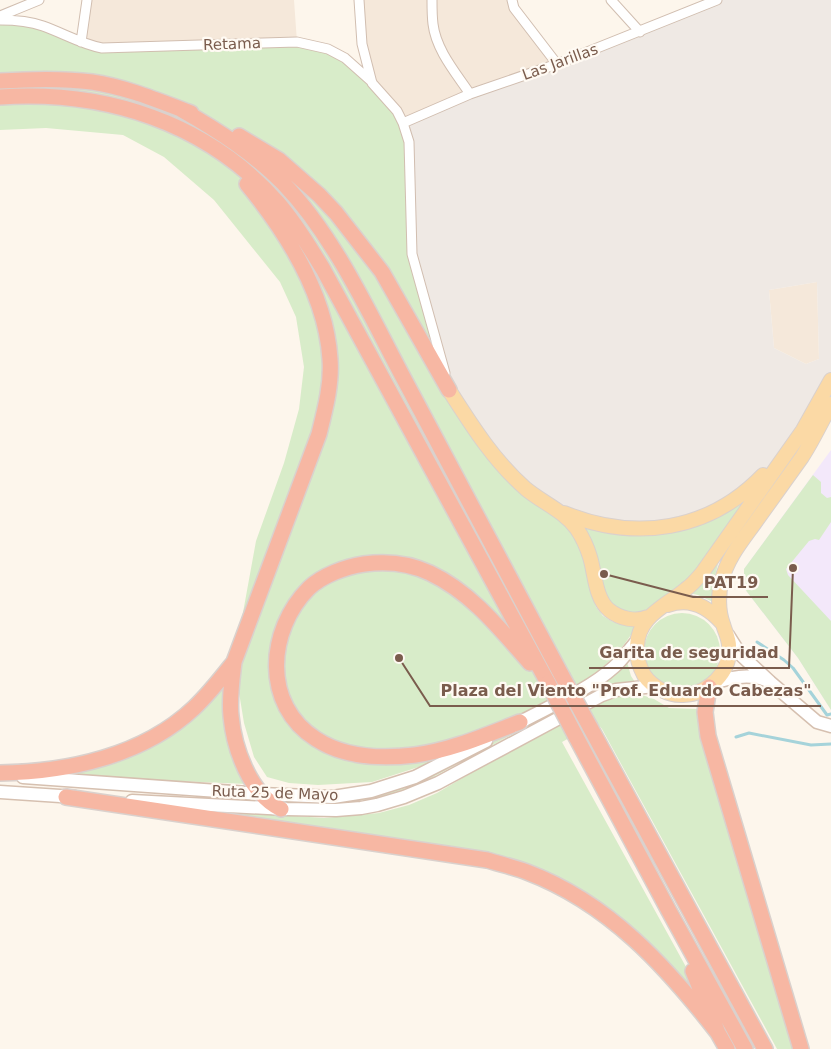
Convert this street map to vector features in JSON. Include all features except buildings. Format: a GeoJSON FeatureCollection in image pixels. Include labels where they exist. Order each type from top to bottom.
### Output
{"type":"FeatureCollection","features":[{"type":"Feature","properties":{"kind":"highway"},"geometry":{"type":"LineString","coordinates":[[0,80],[64,80],[94,83],[142,95],[227,129],[279,160],[319,195],[342,220],[382,272],[449,390]]}},
{"type":"Feature","properties":{"kind":"highway"},"geometry":{"type":"LineString","coordinates":[[0,97],[56,96],[112,104],[137,111],[170,124],[223,154],[254,179],[292,220],[324,269],[669,911],[746,1049]]}},
{"type":"Feature","properties":{"kind":"highway"},"geometry":{"type":"LineString","coordinates":[[182,110],[228,137],[250,153],[293,195],[323,234],[364,306],[765,1049]]}},
{"type":"Feature","properties":{"kind":"highway"},"geometry":{"type":"LineString","coordinates":[[223,154],[270,212],[307,277],[319,307],[330,359],[326,404],[318,434],[234,662],[230,715],[234,738],[241,757],[260,794],[268,802],[280,809]]}},
{"type":"Feature","properties":{"kind":"highway"},"geometry":{"type":"LineString","coordinates":[[520,722],[454,746],[415,755],[381,757],[354,754],[332,748],[315,739],[299,725],[281,694],[276,674],[276,650],[282,630],[293,609],[310,588],[332,574],[354,566],[379,562],[403,564],[429,572],[473,600],[548,683]]}},
{"type":"Feature","properties":{"kind":"highway"},"geometry":{"type":"LineString","coordinates":[[0,774],[57,769],[110,756],[134,747],[157,735],[189,712],[215,686],[234,662]]}},
{"type":"Feature","properties":{"kind":"highway"},"geometry":{"type":"LineString","coordinates":[[712,685],[705,712],[708,736],[801,1049]]}},
{"type":"Feature","properties":{"kind":"highway"},"geometry":{"type":"LineString","coordinates":[[66,797],[486,860],[527,872],[586,903],[632,936],[668,972],[718,1033]]}},
{"type":"Feature","properties":{"kind":"highway"},"geometry":{"type":"LineString","coordinates":[[669,911],[718,1033],[727,1049]]}},
{"type":"Feature","properties":{"kind":"main road"},"geometry":{"type":"LineString","coordinates":[[449,390],[482,442],[497,460],[526,489],[572,522],[583,540],[590,557],[601,599],[605,606],[613,612],[631,619],[641,620],[688,588],[702,573],[803,430],[831,380]]}},
{"type":"Feature","properties":{"kind":"main road"},"geometry":{"type":"LineString","coordinates":[[712,685],[726,666],[729,656],[720,605],[720,588],[726,567],[737,548],[803,455],[831,404]]}},
{"type":"Feature","properties":{"kind":"main road"},"geometry":{"type":"LineString","coordinates":[[554,509],[591,522],[625,529],[666,528],[693,521],[711,513],[747,491],[803,430]]}},
{"type":"Feature","properties":{"kind":"main road"},"geometry":{"type":"LineString","coordinates":[[661,607],[674,602],[688,602],[702,606],[713,613],[740,654],[817,722],[831,726]]}},
{"type":"Feature","properties":{"kind":"main road"},"geometry":{"type":"LineString","coordinates":[[648,617],[639,632],[636,654],[639,666],[655,686]]}},
{"type":"Feature","properties":{"kind":"main road","name":"Ruta 25 de Mayo"},"geometry":{"type":"LineString","coordinates":[[0,774],[260,794],[333,797],[355,794],[386,787],[430,771],[584,688],[604,676],[622,660],[637,641]]}},
{"type":"Feature","properties":{"kind":"main road"},"geometry":{"type":"LineString","coordinates":[[712,685],[729,678],[744,677],[760,678],[770,682]]}},
{"type":"Feature","properties":{"kind":"main road","name":"Ruta 25 de Mayo"},"geometry":{"type":"LineString","coordinates":[[0,792],[280,809],[336,810],[360,808],[404,797],[438,782],[602,694],[655,686],[668,693],[682,695],[696,693],[712,685]]}},
{"type":"Feature","properties":{"kind":"street"},"geometry":{"type":"LineString","coordinates":[[0,18],[40,0]]}},
{"type":"Feature","properties":{"kind":"street"},"geometry":{"type":"LineString","coordinates":[[81,42],[87,0]]}},
{"type":"Feature","properties":{"kind":"street"},"geometry":{"type":"LineString","coordinates":[[359,0],[362,44],[372,83]]}},
{"type":"Feature","properties":{"kind":"street"},"geometry":{"type":"LineString","coordinates":[[432,0],[433,25],[438,42],[445,58],[470,94]]}},
{"type":"Feature","properties":{"kind":"street"},"geometry":{"type":"LineString","coordinates":[[512,0],[514,8],[557,64]]}},
{"type":"Feature","properties":{"kind":"street"},"geometry":{"type":"LineString","coordinates":[[611,0],[640,32]]}},
{"type":"Feature","properties":{"kind":"street","name":"Las Jarillas"},"geometry":{"type":"LineString","coordinates":[[404,123],[470,94],[557,64],[717,0]]}},
{"type":"Feature","properties":{"kind":"street","name":"Retama"},"geometry":{"type":"LineString","coordinates":[[0,18],[40,25],[81,42],[102,48],[297,42],[328,49],[345,58],[372,83],[397,111],[404,123]]}},
{"type":"Feature","properties":{"kind":"street"},"geometry":{"type":"LineString","coordinates":[[404,123],[409,142],[412,254],[449,390]]}},
{"type":"Feature","properties":{"kind":"shaded area"},"geometry":{"type":"Polygon","coordinates":[[[87,0],[294,0],[297,42],[102,48],[81,42],[87,0]]]}},
{"type":"Feature","properties":{"kind":"shaded area"},"geometry":{"type":"Polygon","coordinates":[[[359,0],[512,0],[557,64],[403,123],[372,83],[359,0]]]}},
{"type":"Feature","properties":{"kind":"shaded area"},"geometry":{"type":"Polygon","coordinates":[[[717,0],[831,0],[831,380],[771,467],[693,521],[605,526],[526,489],[449,390],[412,254],[403,123],[717,0]],[[817,282],[769,290],[774,348],[806,364],[819,359],[817,282]]]}},
{"type":"Feature","properties":{"kind":"shaded area"},"geometry":{"type":"Polygon","coordinates":[[[817,282],[819,359],[806,364],[774,348],[769,290],[817,282]]]}},
{"type":"Feature","properties":{"kind":"shaded area"},"geometry":{"type":"Polygon","coordinates":[[[831,450],[831,710],[798,658],[744,588],[744,569],[831,450]]]}},
{"type":"Feature","properties":{"kind":"green space"},"geometry":{"type":"Polygon","coordinates":[[[0,20],[19,21],[92,46],[297,42],[345,58],[403,123],[412,254],[463,420],[580,541],[596,607],[603,616],[613,622],[636,627],[607,663],[584,681],[434,762],[372,782],[318,785],[289,783],[267,777],[254,757],[244,723],[234,662],[256,541],[284,463],[299,409],[304,367],[296,317],[280,282],[214,200],[164,157],[123,135],[46,128],[0,130],[0,20]]]}},
{"type":"Feature","properties":{"kind":"green space"},"geometry":{"type":"Polygon","coordinates":[[[813,475],[821,482],[821,493],[827,498],[831,497],[831,522],[819,540],[809,541],[786,569],[788,575],[831,621],[831,710],[798,658],[744,588],[744,569],[813,475]]]}},
{"type":"Feature","properties":{"kind":"green space"},"geometry":{"type":"Polygon","coordinates":[[[755,489],[683,586],[640,614],[627,612],[611,606],[576,521],[655,533],[755,489]]]}},
{"type":"Feature","properties":{"kind":"green space"},"geometry":{"type":"Polygon","coordinates":[[[718,564],[712,588],[713,602],[689,593],[718,564]]]}},
{"type":"Feature","properties":{"kind":"green space"},"geometry":{"type":"Polygon","coordinates":[[[690,613],[703,619],[714,630],[720,643],[718,666],[703,683],[690,689],[674,689],[661,683],[646,666],[644,643],[650,630],[667,615],[690,613]]]}},
{"type":"Feature","properties":{"kind":"green space"},"geometry":{"type":"Polygon","coordinates":[[[627,662],[635,682],[610,685],[593,691],[420,784],[382,797],[363,800],[342,802],[272,801],[362,797],[599,685],[627,662]]]}},
{"type":"Feature","properties":{"kind":"green space"},"geometry":{"type":"Polygon","coordinates":[[[225,683],[223,697],[224,723],[235,759],[247,784],[60,776],[114,761],[225,683]]]}},
{"type":"Feature","properties":{"kind":"green space"},"geometry":{"type":"Polygon","coordinates":[[[642,695],[654,699],[669,708],[699,709],[699,726],[797,1049],[777,1049],[597,723],[562,742],[707,1005],[658,959],[535,873],[160,807],[324,818],[379,813],[409,805],[437,793],[542,731],[611,697],[642,695]]]}},
{"type":"Feature","properties":{"kind":"waterway"},"geometry":{"type":"LineString","coordinates":[[757,642],[793,668],[827,715],[831,714]]}},
{"type":"Feature","properties":{"kind":"waterway"},"geometry":{"type":"LineString","coordinates":[[736,737],[749,733],[811,745],[831,744]]}},
{"type":"Feature","properties":{"kind":"place","name":"Garita de seguridad"},"geometry":{"type":"Point","coordinates":[793,568]}},
{"type":"Feature","properties":{"kind":"place","name":"PAT19"},"geometry":{"type":"Point","coordinates":[604,574]}},
{"type":"Feature","properties":{"kind":"place","name":"Plaza del Viento \"Prof. Eduardo Cabezas\""},"geometry":{"type":"Point","coordinates":[399,658]}}]}
